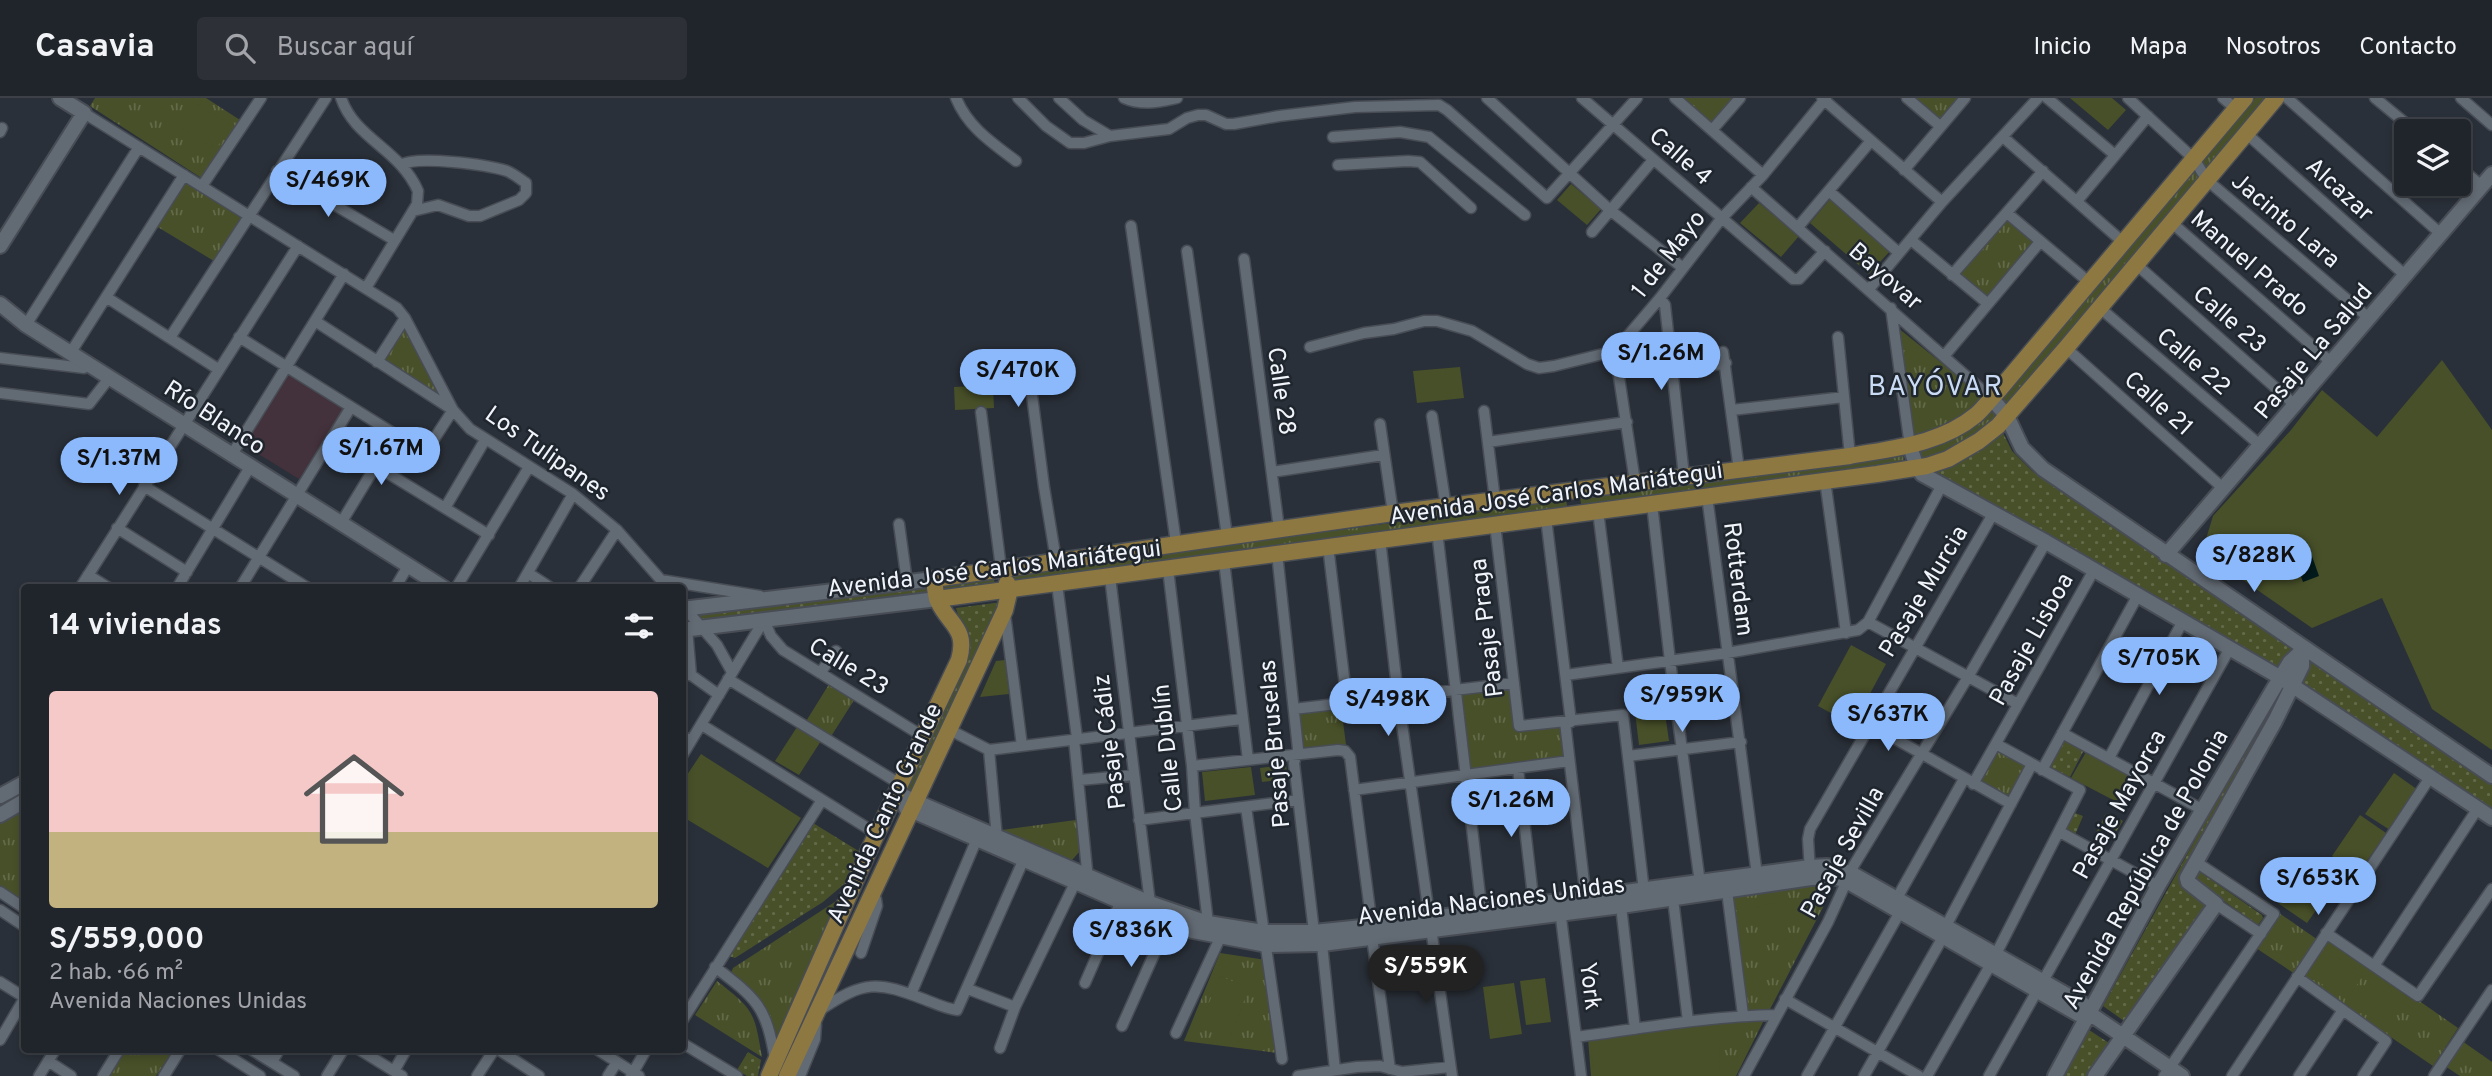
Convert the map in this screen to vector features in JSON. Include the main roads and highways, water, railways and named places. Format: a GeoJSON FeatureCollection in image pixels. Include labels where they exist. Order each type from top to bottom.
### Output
{"type":"FeatureCollection","features":[{"type":"Feature","properties":{"kind":"main road","name":"Avenida José Carlos Mariátegui"},"geometry":{"type":"LineString","coordinates":[[937,599],[1825,481],[1917,468],[1948,459],[1979,441],[2007,416],[2276,98]]}},
{"type":"Feature","properties":{"kind":"main road","name":"Avenida José Carlos Mariátegui"},"geometry":{"type":"LineString","coordinates":[[934,579],[1392,513],[1850,456],[1910,446],[1939,437],[1977,414],[2241,104]]}},
{"type":"Feature","properties":{"kind":"main road"},"geometry":{"type":"LineString","coordinates":[[1573,491],[1576,513]]}},
{"type":"Feature","properties":{"kind":"main road"},"geometry":{"type":"LineString","coordinates":[[1001,568],[1010,589]]}},
{"type":"Feature","properties":{"kind":"main road","name":"Avenida Canto Grande"},"geometry":{"type":"LineString","coordinates":[[772,1069],[962,650],[959,632],[937,599],[934,579]]}},
{"type":"Feature","properties":{"kind":"main road","name":"Avenida Canto Grande"},"geometry":{"type":"LineString","coordinates":[[787,1076],[1005,610],[1010,589]]}},
{"type":"Feature","properties":{"kind":"district","name":"BAYÓVAR"},"geometry":{"type":"Point","coordinates":[1936,385]}}]}
